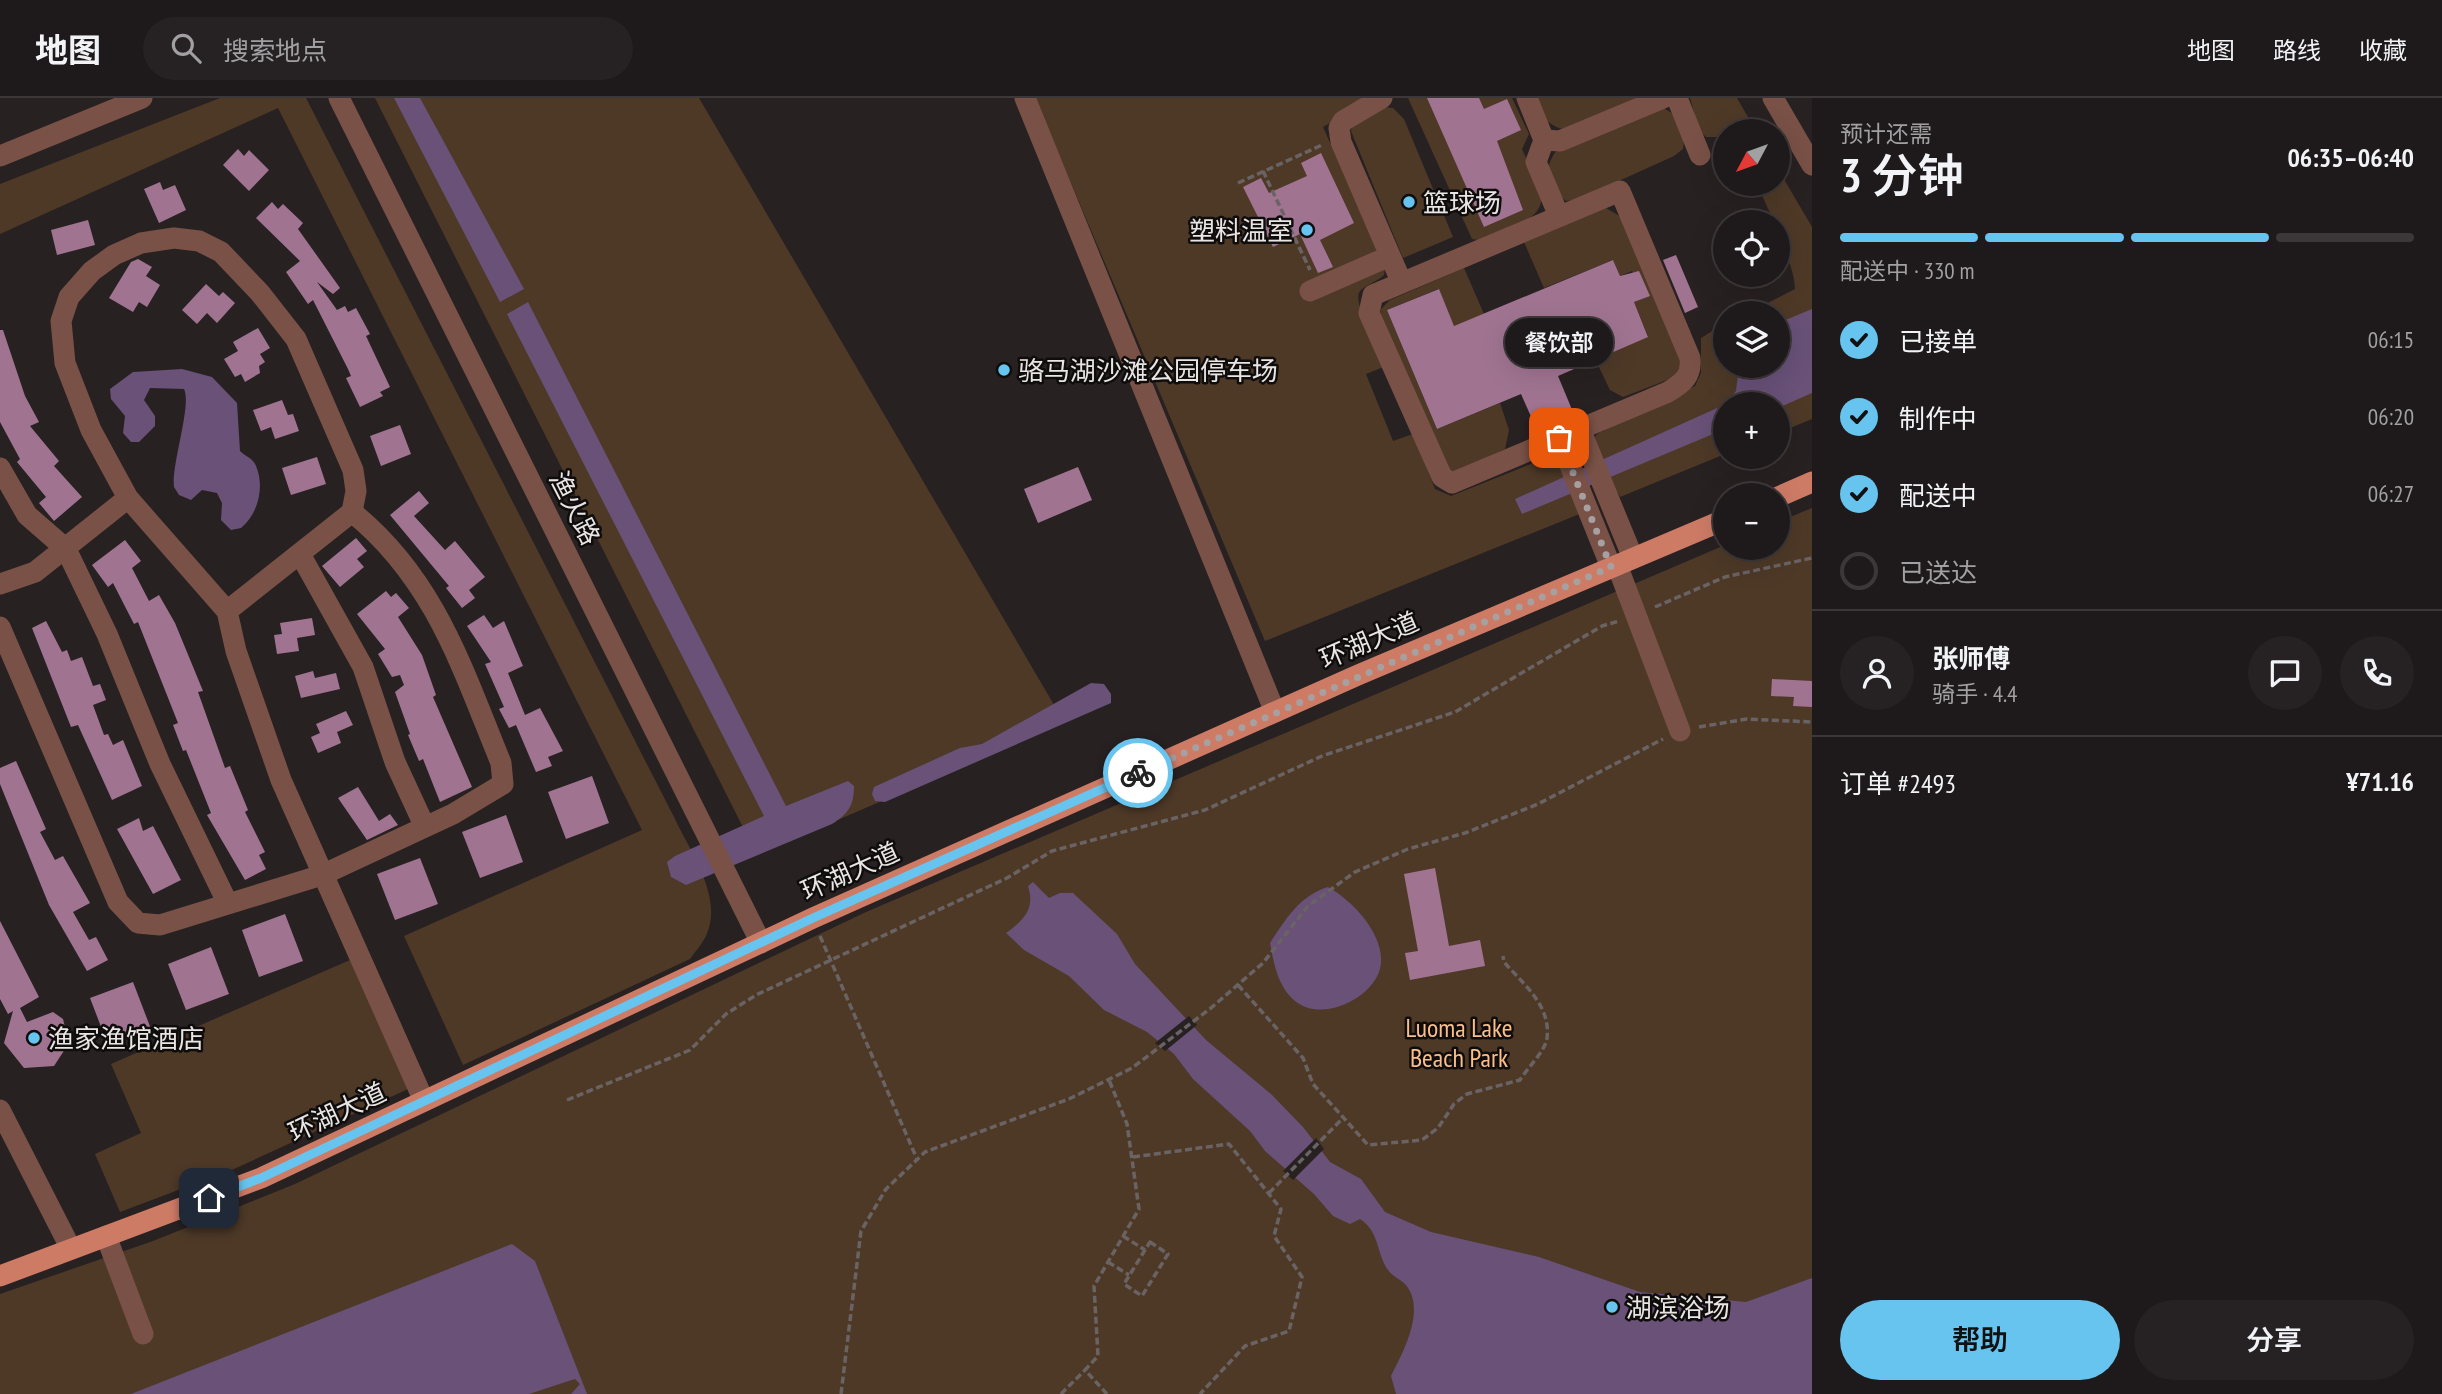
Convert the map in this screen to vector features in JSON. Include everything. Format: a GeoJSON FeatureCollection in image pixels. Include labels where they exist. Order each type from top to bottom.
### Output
{"type":"FeatureCollection","features":[{"type":"Feature","properties":{"kind":"main road"},"geometry":{"type":"LineString","coordinates":[[1790,492],[1812,482]]}},
{"type":"Feature","properties":{"kind":"main road","name":"环湖大道"},"geometry":{"type":"LineString","coordinates":[[0,1276],[261,1178],[813,918],[1275,712],[1713,524]]}},
{"type":"Feature","properties":{"kind":"street"},"geometry":{"type":"LineString","coordinates":[[0,156],[142,98]]}},
{"type":"Feature","properties":{"kind":"street","name":"渔火路"},"geometry":{"type":"LineString","coordinates":[[339,98],[761,943]]}},
{"type":"Feature","properties":{"kind":"street"},"geometry":{"type":"LineString","coordinates":[[1024,98],[1275,712]]}},
{"type":"Feature","properties":{"kind":"street"},"geometry":{"type":"LineString","coordinates":[[1382,98],[1343,121],[1339,128],[1341,142],[1401,281]]}},
{"type":"Feature","properties":{"kind":"street"},"geometry":{"type":"LineString","coordinates":[[1527,98],[1544,140],[1536,162],[1559,216]]}},
{"type":"Feature","properties":{"kind":"street"},"geometry":{"type":"LineString","coordinates":[[1544,140],[1560,141],[1663,98]]}},
{"type":"Feature","properties":{"kind":"street"},"geometry":{"type":"LineString","coordinates":[[1676,98],[1700,155]]}},
{"type":"Feature","properties":{"kind":"street"},"geometry":{"type":"LineString","coordinates":[[1773,98],[1812,165]]}},
{"type":"Feature","properties":{"kind":"street"},"geometry":{"type":"LineString","coordinates":[[1620,191],[1690,358],[1691,370],[1679,386],[1452,483],[1442,477],[1368,313],[1373,295],[1559,216],[1620,191]]}},
{"type":"Feature","properties":{"kind":"street"},"geometry":{"type":"LineString","coordinates":[[227,611],[352,512],[356,491],[353,470],[296,339],[260,293],[221,252],[199,241],[174,238],[141,243],[114,255],[92,271],[69,297],[61,321],[65,363],[91,430],[128,498],[227,611],[236,651],[260,725],[322,875],[424,1101]]}},
{"type":"Feature","properties":{"kind":"street"},"geometry":{"type":"LineString","coordinates":[[1314,289],[1390,256]]}},
{"type":"Feature","properties":{"kind":"street"},"geometry":{"type":"LineString","coordinates":[[1580,429],[1636,615],[1680,731]]}},
{"type":"Feature","properties":{"kind":"street"},"geometry":{"type":"LineString","coordinates":[[1559,438],[1620,563]]}},
{"type":"Feature","properties":{"kind":"street"},"geometry":{"type":"LineString","coordinates":[[0,468],[27,515],[66,549],[107,634],[160,764],[228,904]]}},
{"type":"Feature","properties":{"kind":"street"},"geometry":{"type":"LineString","coordinates":[[0,584],[35,572],[128,498]]}},
{"type":"Feature","properties":{"kind":"street"},"geometry":{"type":"LineString","coordinates":[[0,627],[118,902],[138,923],[149,926],[322,875],[425,827],[503,784],[501,763],[447,632],[405,562],[352,512]]}},
{"type":"Feature","properties":{"kind":"street"},"geometry":{"type":"LineString","coordinates":[[300,554],[363,667],[395,762],[425,827]]}},
{"type":"Feature","properties":{"kind":"street"},"geometry":{"type":"LineString","coordinates":[[0,1111],[71,1249]]}},
{"type":"Feature","properties":{"kind":"street"},"geometry":{"type":"LineString","coordinates":[[106,1236],[144,1334]]}},
{"type":"Feature","properties":{"kind":"path"},"geometry":{"type":"LineString","coordinates":[[1238,183],[1322,145],[1327,156]]}},
{"type":"Feature","properties":{"kind":"path"},"geometry":{"type":"LineString","coordinates":[[1263,171],[1314,289]]}},
{"type":"Feature","properties":{"kind":"path"},"geometry":{"type":"LineString","coordinates":[[567,1100],[690,1049],[726,1014],[756,995],[1007,878],[1052,851],[1205,810],[1322,756],[1455,712],[1602,626],[1636,615],[1725,577],[1812,558]]}},
{"type":"Feature","properties":{"kind":"path"},"geometry":{"type":"LineString","coordinates":[[849,1394],[842,1393],[861,1230],[886,1189],[925,1152],[1008,1123],[1132,1068],[1238,985],[1263,963],[1308,906],[1355,872],[1408,849],[1465,833],[1538,804],[1680,731],[1747,719],[1812,722]]}},
{"type":"Feature","properties":{"kind":"path"},"geometry":{"type":"LineString","coordinates":[[813,918],[917,1159]]}},
{"type":"Feature","properties":{"kind":"path"},"geometry":{"type":"LineString","coordinates":[[1238,985],[1303,1058],[1313,1084],[1368,1145],[1422,1140],[1438,1128],[1454,1104],[1467,1094],[1520,1080],[1547,1037],[1539,998],[1504,962],[1503,956]]}},
{"type":"Feature","properties":{"kind":"path"},"geometry":{"type":"LineString","coordinates":[[1062,1394],[1098,1356],[1094,1286],[1139,1209],[1127,1124],[1108,1080]]}},
{"type":"Feature","properties":{"kind":"path"},"geometry":{"type":"LineString","coordinates":[[1269,1193],[1343,1118]]}},
{"type":"Feature","properties":{"kind":"path"},"geometry":{"type":"LineString","coordinates":[[1133,1157],[1228,1144],[1281,1209],[1273,1236],[1302,1277],[1289,1331],[1245,1346],[1199,1394]]}},
{"type":"Feature","properties":{"kind":"path"},"geometry":{"type":"LineString","coordinates":[[1123,1236],[1145,1250]]}},
{"type":"Feature","properties":{"kind":"path"},"geometry":{"type":"LineString","coordinates":[[1150,1242],[1168,1254],[1142,1296],[1124,1284],[1129,1275],[1150,1242]]}},
{"type":"Feature","properties":{"kind":"path"},"geometry":{"type":"LineString","coordinates":[[1108,1262],[1129,1275]]}},
{"type":"Feature","properties":{"kind":"path"},"geometry":{"type":"LineString","coordinates":[[1084,1370],[1107,1394]]}},
{"type":"Feature","properties":{"kind":"green space"},"geometry":{"type":"Polygon","coordinates":[[[220,98],[306,98],[696,860],[708,890],[710,921],[706,936],[690,959],[463,1065],[404,936],[642,830],[278,108],[0,234],[0,184],[220,98]]]}},
{"type":"Feature","properties":{"kind":"green space"},"geometry":{"type":"Polygon","coordinates":[[[375,98],[699,98],[1064,722],[757,855],[375,98]]]}},
{"type":"Feature","properties":{"kind":"green space"},"geometry":{"type":"Polygon","coordinates":[[[1035,98],[1372,98],[1323,127],[1385,268],[1384,275],[1362,289],[1358,297],[1363,316],[1386,366],[1366,374],[1393,441],[1413,434],[1435,489],[1451,496],[1551,456],[1558,459],[1582,513],[1265,641],[1035,98]]]}},
{"type":"Feature","properties":{"kind":"green space"},"geometry":{"type":"Polygon","coordinates":[[[1408,98],[1512,98],[1529,134],[1522,149],[1541,195],[1536,212],[1507,230],[1478,240],[1472,239],[1408,98]]]}},
{"type":"Feature","properties":{"kind":"green space"},"geometry":{"type":"Polygon","coordinates":[[[1533,98],[1640,98],[1563,129],[1548,121],[1533,98]]]}},
{"type":"Feature","properties":{"kind":"green space"},"geometry":{"type":"Polygon","coordinates":[[[1690,98],[1737,98],[1749,119],[1713,119],[1713,137],[1706,137],[1699,130],[1690,98]]]}},
{"type":"Feature","properties":{"kind":"green space"},"geometry":{"type":"Polygon","coordinates":[[[1656,106],[1675,116],[1683,134],[1683,149],[1674,156],[1579,199],[1566,201],[1559,195],[1551,182],[1548,169],[1559,148],[1656,106]]]}},
{"type":"Feature","properties":{"kind":"green space","name":"篮球场"},"geometry":{"type":"Polygon","coordinates":[[[1382,107],[1393,108],[1404,119],[1453,237],[1403,258],[1351,131],[1352,125],[1382,107]]]}},
{"type":"Feature","properties":{"kind":"green space"},"geometry":{"type":"Polygon","coordinates":[[[1790,189],[1812,227],[1812,419],[1790,428],[1790,392],[1713,392],[1713,459],[1620,497],[1602,467],[1592,441],[1597,434],[1695,386],[1701,373],[1701,338],[1713,330],[1713,378],[1790,378],[1790,301],[1772,301],[1795,289],[1790,265],[1790,210],[1769,210],[1762,196],[1790,196],[1790,189]]]}},
{"type":"Feature","properties":{"kind":"green space"},"geometry":{"type":"Polygon","coordinates":[[[1606,208],[1623,218],[1683,360],[1675,377],[1623,397],[1610,390],[1595,359],[1648,336],[1634,302],[1644,298],[1632,271],[1620,276],[1613,260],[1544,288],[1524,242],[1606,208]]]}},
{"type":"Feature","properties":{"kind":"green space"},"geometry":{"type":"Polygon","coordinates":[[[1464,268],[1484,314],[1454,326],[1438,289],[1387,310],[1437,429],[1500,403],[1509,430],[1505,449],[1458,471],[1451,471],[1444,465],[1380,320],[1381,309],[1390,300],[1464,268]]]}},
{"type":"Feature","properties":{"kind":"green space","name":"Luoma Lake Beach Park"},"geometry":{"type":"Polygon","coordinates":[[[1812,508],[1812,1394],[0,1394],[0,1294],[153,1241],[295,1184],[866,912],[1713,550],[1713,560],[1790,560],[1790,517],[1812,508]]]}},
{"type":"Feature","properties":{"kind":"green space"},"geometry":{"type":"Polygon","coordinates":[[[350,960],[408,1089],[234,1169],[120,1212],[95,1154],[141,1133],[111,1064],[350,960]]]}},
{"type":"Feature","properties":{"kind":"shaded area"},"geometry":{"type":"Polygon","coordinates":[[[394,98],[420,98],[524,289],[500,302],[394,98]]]}},
{"type":"Feature","properties":{"kind":"shaded area"},"geometry":{"type":"Polygon","coordinates":[[[528,302],[786,806],[848,781],[854,786],[849,809],[832,824],[686,885],[671,877],[667,862],[675,856],[764,816],[507,314],[528,302]]]}},
{"type":"Feature","properties":{"kind":"shaded area"},"geometry":{"type":"Polygon","coordinates":[[[1812,309],[1812,393],[1790,403],[1790,392],[1735,392],[1738,378],[1790,378],[1790,318],[1812,309]]]}},
{"type":"Feature","properties":{"kind":"shaded area"},"geometry":{"type":"Polygon","coordinates":[[[182,369],[212,377],[237,403],[240,451],[255,463],[260,483],[256,508],[241,528],[231,530],[221,520],[222,503],[217,493],[202,490],[191,500],[179,495],[174,487],[185,408],[184,389],[150,388],[144,400],[155,416],[155,426],[139,442],[131,442],[123,433],[125,416],[111,399],[110,389],[133,372],[182,369]]]}},
{"type":"Feature","properties":{"kind":"shaded area"},"geometry":{"type":"Polygon","coordinates":[[[1713,410],[1713,434],[1522,514],[1515,499],[1713,410]]]}},
{"type":"Feature","properties":{"kind":"shaded area"},"geometry":{"type":"Polygon","coordinates":[[[1091,683],[1104,684],[1111,694],[1111,703],[885,802],[875,801],[872,794],[874,787],[960,748],[982,744],[1091,683]]]}},
{"type":"Feature","properties":{"kind":"shaded area","name":"湖滨浴场"},"geometry":{"type":"Polygon","coordinates":[[[1033,882],[1049,898],[1060,893],[1073,893],[1117,934],[1135,964],[1206,1040],[1271,1094],[1303,1127],[1330,1162],[1361,1179],[1385,1212],[1431,1232],[1539,1257],[1640,1292],[1746,1302],[1812,1278],[1812,1394],[1396,1394],[1391,1376],[1411,1330],[1414,1306],[1405,1284],[1390,1272],[1384,1263],[1371,1230],[1360,1219],[1350,1224],[1333,1216],[1314,1194],[1265,1151],[1250,1131],[1193,1079],[1174,1054],[1147,1032],[1104,1010],[1069,976],[1024,950],[1006,933],[1027,913],[1030,901],[1028,886],[1033,882]]]}},
{"type":"Feature","properties":{"kind":"shaded area"},"geometry":{"type":"Polygon","coordinates":[[[1328,887],[1347,901],[1366,921],[1379,945],[1381,957],[1380,969],[1367,990],[1344,1004],[1318,1010],[1295,1001],[1284,989],[1275,967],[1270,943],[1301,902],[1328,887]]]}},
{"type":"Feature","properties":{"kind":"shaded area"},"geometry":{"type":"Polygon","coordinates":[[[512,1244],[535,1261],[587,1394],[571,1394],[580,1384],[575,1379],[529,1394],[131,1394],[512,1244]]]}},
{"type":"Feature","properties":{"kind":"pier"},"geometry":{"type":"Polygon","coordinates":[[[1189,1016],[1197,1025],[1165,1051],[1155,1043],[1189,1016]]]}},
{"type":"Feature","properties":{"kind":"pier"},"geometry":{"type":"Polygon","coordinates":[[[1316,1138],[1324,1149],[1293,1180],[1283,1171],[1316,1138]]]}},
{"type":"Feature","properties":{"kind":"building"},"geometry":{"type":"Polygon","coordinates":[[[1427,98],[1479,98],[1484,109],[1507,99],[1521,130],[1497,141],[1523,210],[1484,227],[1427,98]]]}},
{"type":"Feature","properties":{"kind":"building"},"geometry":{"type":"Polygon","coordinates":[[[238,149],[244,156],[249,150],[269,170],[249,191],[223,165],[238,149]]]}},
{"type":"Feature","properties":{"kind":"building"},"geometry":{"type":"Polygon","coordinates":[[[1321,153],[1354,223],[1320,240],[1333,267],[1318,273],[1300,234],[1273,247],[1243,187],[1261,178],[1269,193],[1307,176],[1301,163],[1321,153]]]}},
{"type":"Feature","properties":{"kind":"building"},"geometry":{"type":"Polygon","coordinates":[[[160,182],[163,190],[175,185],[186,210],[159,223],[144,189],[160,182]]]}},
{"type":"Feature","properties":{"kind":"building"},"geometry":{"type":"Polygon","coordinates":[[[272,202],[278,209],[283,204],[303,223],[298,229],[340,288],[333,294],[317,282],[337,310],[345,306],[348,312],[356,308],[370,334],[366,336],[390,387],[380,392],[383,396],[360,407],[346,378],[351,376],[348,369],[313,300],[308,304],[286,272],[300,261],[256,218],[272,202]]]}},
{"type":"Feature","properties":{"kind":"building"},"geometry":{"type":"Polygon","coordinates":[[[88,220],[95,245],[57,255],[51,230],[88,220]]]}},
{"type":"Feature","properties":{"kind":"building"},"geometry":{"type":"Polygon","coordinates":[[[1676,255],[1698,307],[1685,313],[1663,260],[1676,255]]]}},
{"type":"Feature","properties":{"kind":"building"},"geometry":{"type":"Polygon","coordinates":[[[138,259],[152,267],[146,276],[160,285],[147,307],[139,302],[133,312],[109,298],[131,262],[138,259]]]}},
{"type":"Feature","properties":{"kind":"building"},"geometry":{"type":"Polygon","coordinates":[[[1613,260],[1620,276],[1639,271],[1650,296],[1634,302],[1648,337],[1558,376],[1573,412],[1536,428],[1521,394],[1437,429],[1387,310],[1439,289],[1454,326],[1613,260]]]}},
{"type":"Feature","properties":{"kind":"building"},"geometry":{"type":"Polygon","coordinates":[[[206,284],[219,296],[223,292],[235,303],[217,323],[207,313],[197,324],[182,310],[206,284]]]}},
{"type":"Feature","properties":{"kind":"building"},"geometry":{"type":"Polygon","coordinates":[[[258,328],[270,348],[260,354],[265,362],[259,366],[260,373],[245,382],[241,374],[235,377],[224,359],[238,351],[233,342],[258,328]]]}},
{"type":"Feature","properties":{"kind":"building"},"geometry":{"type":"Polygon","coordinates":[[[0,330],[3,330],[25,396],[39,422],[30,426],[59,461],[54,466],[82,497],[54,521],[39,503],[46,497],[17,462],[20,459],[0,422],[0,330]]]}},
{"type":"Feature","properties":{"kind":"building"},"geometry":{"type":"Polygon","coordinates":[[[282,400],[288,415],[293,414],[299,431],[275,439],[271,427],[261,431],[253,410],[282,400]]]}},
{"type":"Feature","properties":{"kind":"building"},"geometry":{"type":"Polygon","coordinates":[[[400,425],[411,454],[381,466],[370,436],[400,425]]]}},
{"type":"Feature","properties":{"kind":"building"},"geometry":{"type":"Polygon","coordinates":[[[317,457],[326,484],[291,495],[282,468],[317,457]]]}},
{"type":"Feature","properties":{"kind":"building"},"geometry":{"type":"Polygon","coordinates":[[[1078,467],[1092,500],[1038,523],[1024,489],[1078,467]]]}},
{"type":"Feature","properties":{"kind":"building"},"geometry":{"type":"Polygon","coordinates":[[[419,491],[429,503],[414,516],[445,550],[455,541],[485,577],[469,590],[475,598],[462,608],[446,588],[449,586],[390,515],[419,491]]]}},
{"type":"Feature","properties":{"kind":"building"},"geometry":{"type":"Polygon","coordinates":[[[356,538],[367,551],[357,559],[364,567],[340,587],[322,566],[356,538]]]}},
{"type":"Feature","properties":{"kind":"building"},"geometry":{"type":"Polygon","coordinates":[[[125,540],[141,561],[132,568],[149,601],[159,595],[175,623],[203,691],[198,692],[225,768],[230,766],[248,810],[245,812],[265,852],[259,855],[266,869],[245,880],[207,815],[211,813],[173,725],[178,723],[138,622],[134,624],[113,583],[108,587],[92,565],[125,540]]]}},
{"type":"Feature","properties":{"kind":"building"},"geometry":{"type":"Polygon","coordinates":[[[386,591],[391,597],[396,593],[409,608],[398,617],[422,655],[436,695],[433,697],[472,787],[440,802],[423,759],[419,761],[408,735],[410,734],[395,692],[404,685],[400,675],[392,677],[378,654],[385,649],[357,614],[386,591]]]}},
{"type":"Feature","properties":{"kind":"building"},"geometry":{"type":"Polygon","coordinates":[[[484,615],[493,628],[504,621],[523,666],[508,673],[525,715],[540,708],[563,751],[548,757],[552,766],[536,772],[516,725],[509,728],[499,709],[504,707],[485,664],[491,662],[467,626],[484,615]]]}},
{"type":"Feature","properties":{"kind":"building"},"geometry":{"type":"Polygon","coordinates":[[[312,618],[315,635],[297,638],[299,651],[277,654],[274,635],[282,634],[280,623],[312,618]]]}},
{"type":"Feature","properties":{"kind":"building"},"geometry":{"type":"Polygon","coordinates":[[[46,621],[62,652],[67,650],[71,661],[82,657],[93,686],[100,684],[106,700],[93,705],[104,735],[108,734],[113,745],[123,740],[142,786],[112,800],[78,725],[71,727],[32,628],[46,621]]]}},
{"type":"Feature","properties":{"kind":"building"},"geometry":{"type":"Polygon","coordinates":[[[313,671],[315,678],[336,673],[340,689],[301,698],[295,676],[313,671]]]}},
{"type":"Feature","properties":{"kind":"building"},"geometry":{"type":"Polygon","coordinates":[[[1772,679],[1812,681],[1812,707],[1793,706],[1794,697],[1771,696],[1772,679]]]}},
{"type":"Feature","properties":{"kind":"building"},"geometry":{"type":"Polygon","coordinates":[[[346,711],[353,725],[337,732],[341,743],[318,753],[311,737],[320,733],[316,724],[346,711]]]}},
{"type":"Feature","properties":{"kind":"building"},"geometry":{"type":"Polygon","coordinates":[[[16,761],[46,829],[40,832],[55,860],[63,856],[90,903],[73,912],[89,940],[96,937],[108,960],[87,971],[49,905],[0,784],[0,768],[16,761]]]}},
{"type":"Feature","properties":{"kind":"building"},"geometry":{"type":"Polygon","coordinates":[[[592,776],[609,823],[566,839],[548,792],[592,776]]]}},
{"type":"Feature","properties":{"kind":"building"},"geometry":{"type":"Polygon","coordinates":[[[358,787],[379,821],[390,814],[398,825],[367,840],[338,798],[358,787]]]}},
{"type":"Feature","properties":{"kind":"building"},"geometry":{"type":"Polygon","coordinates":[[[506,815],[523,862],[480,878],[462,832],[506,815]]]}},
{"type":"Feature","properties":{"kind":"building"},"geometry":{"type":"Polygon","coordinates":[[[139,818],[143,831],[153,826],[181,880],[153,894],[117,829],[139,818]]]}},
{"type":"Feature","properties":{"kind":"building"},"geometry":{"type":"Polygon","coordinates":[[[420,858],[438,904],[395,920],[377,874],[420,858]]]}},
{"type":"Feature","properties":{"kind":"building"},"geometry":{"type":"Polygon","coordinates":[[[1435,868],[1449,946],[1480,940],[1485,966],[1410,980],[1405,953],[1418,951],[1404,874],[1435,868]]]}},
{"type":"Feature","properties":{"kind":"building"},"geometry":{"type":"Polygon","coordinates":[[[285,914],[303,961],[259,977],[242,930],[285,914]]]}},
{"type":"Feature","properties":{"kind":"building"},"geometry":{"type":"Polygon","coordinates":[[[0,921],[39,997],[20,1008],[27,1022],[53,1012],[63,1019],[69,1043],[54,1066],[24,1068],[4,1043],[13,1011],[8,1014],[0,999],[0,921]]]}},
{"type":"Feature","properties":{"kind":"building"},"geometry":{"type":"Polygon","coordinates":[[[211,947],[229,994],[186,1010],[168,964],[211,947]]]}},
{"type":"Feature","properties":{"kind":"building"},"geometry":{"type":"Polygon","coordinates":[[[133,982],[151,1029],[108,1045],[90,998],[133,982]]]}},
{"type":"Feature","properties":{"kind":"way so far"},"geometry":{"type":"LineString","coordinates":[[1138,773],[1611,567],[1559,438]]}},
{"type":"Feature","properties":{"kind":"place","name":"篮球场"},"geometry":{"type":"Point","coordinates":[1409,202]}},
{"type":"Feature","properties":{"kind":"place","name":"塑料温室"},"geometry":{"type":"Point","coordinates":[1307,230]}},
{"type":"Feature","properties":{"kind":"place","name":"骆马湖沙滩公园停车场"},"geometry":{"type":"Point","coordinates":[1004,370]}},
{"type":"Feature","properties":{"kind":"place","name":"餐饮部"},"geometry":{"type":"Point","coordinates":[1559,438]}},
{"type":"Feature","properties":{"kind":"place","name":"渔家渔馆酒店"},"geometry":{"type":"Point","coordinates":[34,1038]}},
{"type":"Feature","properties":{"kind":"place","name":"湖滨浴场"},"geometry":{"type":"Point","coordinates":[1612,1307]}},
{"type":"Feature","properties":{"kind":"route"},"geometry":{"type":"LineString","coordinates":[[209,1198],[261,1178],[813,918],[1138,773]]}}]}
